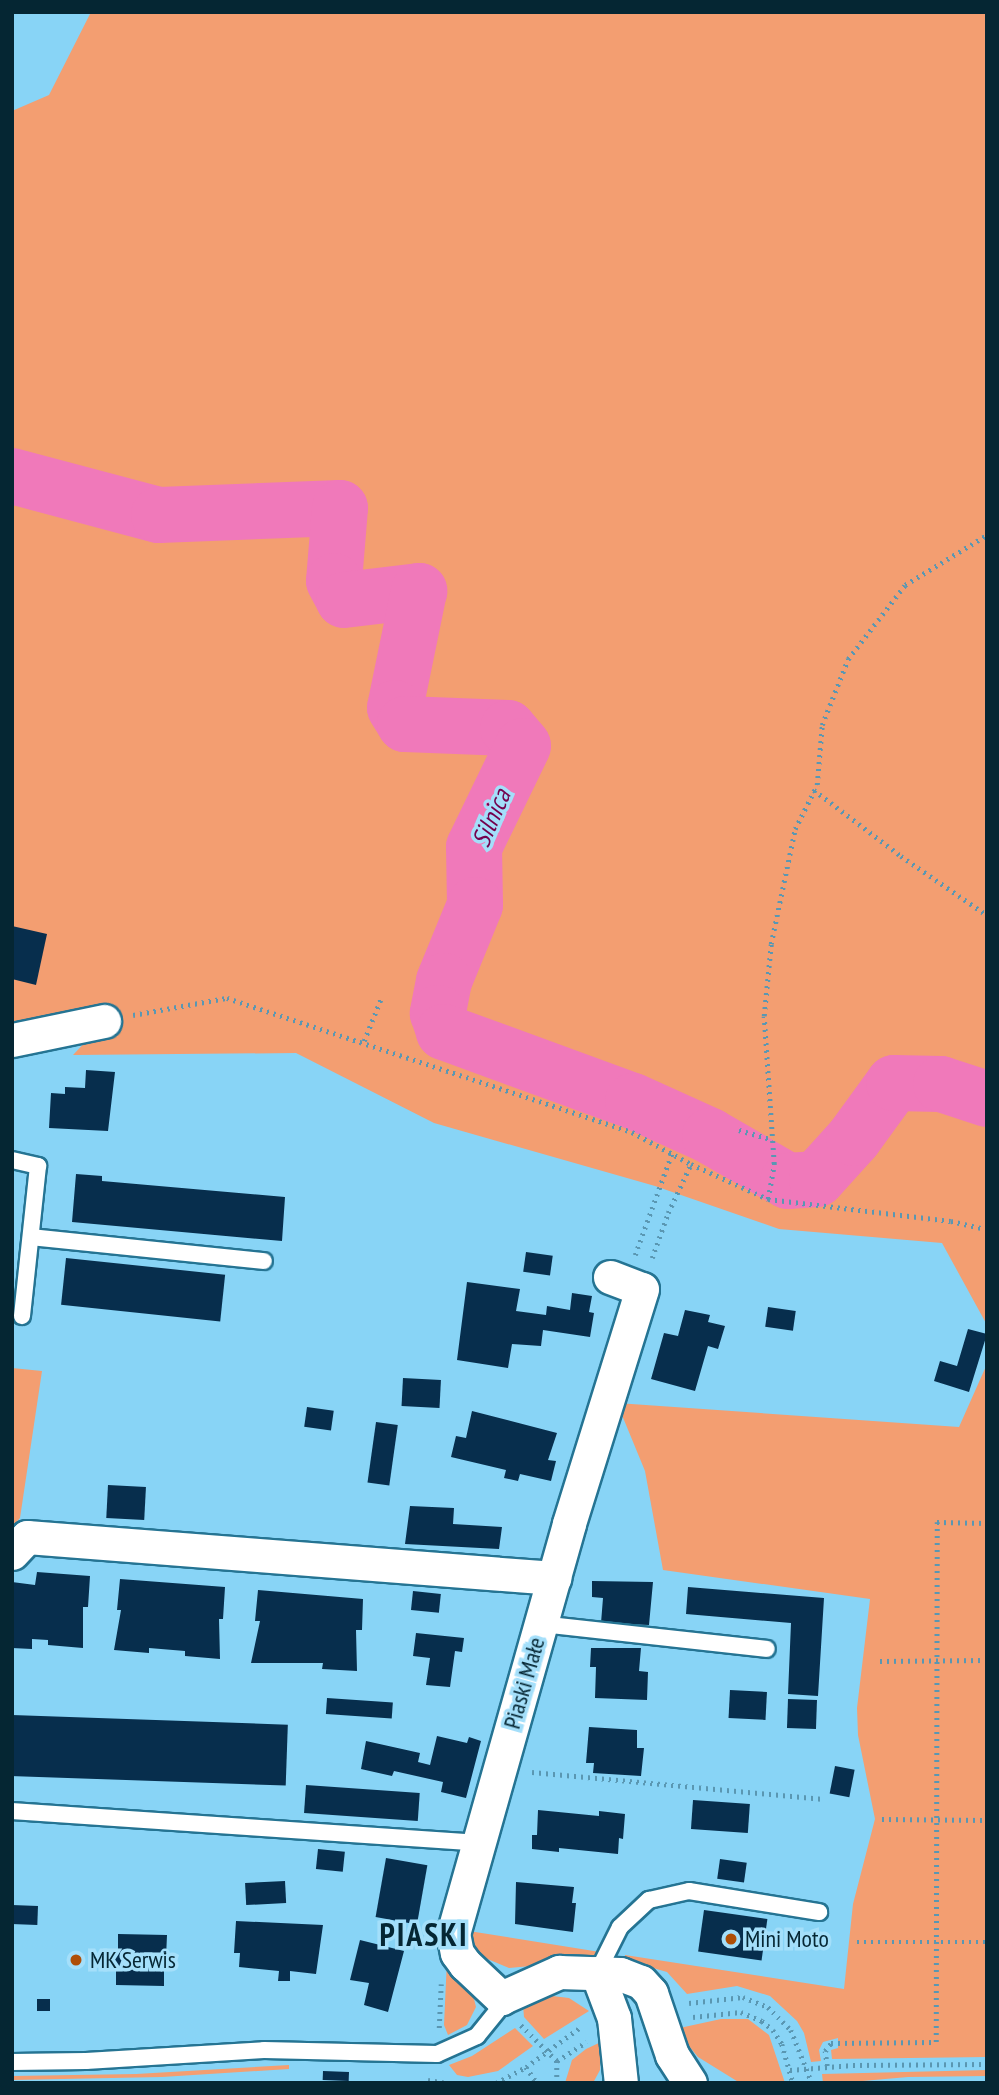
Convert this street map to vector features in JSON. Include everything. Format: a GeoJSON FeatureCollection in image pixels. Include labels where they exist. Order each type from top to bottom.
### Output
{"type":"FeatureCollection","features":[{"type":"Feature","properties":{"kind":"street"},"geometry":{"type":"LineString","coordinates":[[12,1040],[104,1021]]}},
{"type":"Feature","properties":{"kind":"street","name":"Piaski Małe"},"geometry":{"type":"LineString","coordinates":[[507,2007],[465,1964],[457,1953],[453,1933],[554,1578],[626,1283]]}},
{"type":"Feature","properties":{"kind":"street"},"geometry":{"type":"LineString","coordinates":[[12,1553],[27,1537],[554,1578]]}},
{"type":"Feature","properties":{"kind":"street"},"geometry":{"type":"LineString","coordinates":[[507,2007],[559,1972],[620,1974],[641,1982],[651,1993],[672,2055],[690,2083]]}},
{"type":"Feature","properties":{"kind":"street"},"geometry":{"type":"LineString","coordinates":[[597,1973],[614,2018],[621,2083]]}},
{"type":"Feature","properties":{"kind":"lane"},"geometry":{"type":"LineString","coordinates":[[12,1160],[38,1166],[22,1316]]}},
{"type":"Feature","properties":{"kind":"lane"},"geometry":{"type":"LineString","coordinates":[[31,1237],[264,1261]]}},
{"type":"Feature","properties":{"kind":"lane"},"geometry":{"type":"LineString","coordinates":[[541,1624],[767,1649]]}},
{"type":"Feature","properties":{"kind":"lane"},"geometry":{"type":"LineString","coordinates":[[12,1811],[479,1843]]}},
{"type":"Feature","properties":{"kind":"lane"},"geometry":{"type":"LineString","coordinates":[[597,1973],[620,1927],[649,1900],[689,1891],[819,1912]]}},
{"type":"Feature","properties":{"kind":"lane"},"geometry":{"type":"LineString","coordinates":[[12,2062],[86,2061],[264,2050],[438,2054],[477,2036],[497,2011],[507,2007]]}},
{"type":"Feature","properties":{"kind":"path"},"geometry":{"type":"LineString","coordinates":[[768,1199],[774,1164],[764,1016],[771,944],[795,829],[814,790],[822,724],[848,659],[905,585],[987,535]]}},
{"type":"Feature","properties":{"kind":"path"},"geometry":{"type":"LineString","coordinates":[[814,790],[911,863],[987,915]]}},
{"type":"Feature","properties":{"kind":"path"},"geometry":{"type":"LineString","coordinates":[[364,1041],[382,996]]}},
{"type":"Feature","properties":{"kind":"path"},"geometry":{"type":"LineString","coordinates":[[104,1021],[227,998],[364,1041],[632,1132],[691,1164],[768,1199],[951,1221],[987,1229]]}},
{"type":"Feature","properties":{"kind":"path"},"geometry":{"type":"LineString","coordinates":[[739,1130],[773,1140]]}},
{"type":"Feature","properties":{"kind":"path"},"geometry":{"type":"LineString","coordinates":[[626,1283],[672,1153]]}},
{"type":"Feature","properties":{"kind":"path"},"geometry":{"type":"LineString","coordinates":[[626,1283],[668,1213],[691,1164]]}},
{"type":"Feature","properties":{"kind":"path"},"geometry":{"type":"LineString","coordinates":[[827,2066],[825,2051],[831,2043],[936,2042],[937,1522],[987,1523]]}},
{"type":"Feature","properties":{"kind":"path"},"geometry":{"type":"LineString","coordinates":[[880,1661],[987,1660]]}},
{"type":"Feature","properties":{"kind":"path"},"geometry":{"type":"LineString","coordinates":[[500,1768],[824,1799]]}},
{"type":"Feature","properties":{"kind":"path"},"geometry":{"type":"LineString","coordinates":[[882,1819],[987,1820]]}},
{"type":"Feature","properties":{"kind":"path"},"geometry":{"type":"LineString","coordinates":[[857,1942],[987,1942]]}},
{"type":"Feature","properties":{"kind":"path"},"geometry":{"type":"LineString","coordinates":[[692,2002],[727,1996],[758,2001],[780,2015],[791,2030],[812,2083]]}},
{"type":"Feature","properties":{"kind":"path"},"geometry":{"type":"LineString","coordinates":[[507,2007],[557,2061],[557,2083]]}},
{"type":"Feature","properties":{"kind":"path"},"geometry":{"type":"LineString","coordinates":[[689,2018],[729,2011],[753,2016],[773,2030],[793,2083]]}},
{"type":"Feature","properties":{"kind":"path"},"geometry":{"type":"LineString","coordinates":[[496,2083],[526,2067],[586,2024]]}},
{"type":"Feature","properties":{"kind":"path"},"geometry":{"type":"LineString","coordinates":[[557,2061],[592,2038]]}},
{"type":"Feature","properties":{"kind":"path"},"geometry":{"type":"LineString","coordinates":[[790,2070],[827,2066],[987,2064]]}},
{"type":"Feature","properties":{"kind":"path"},"geometry":{"type":"LineString","coordinates":[[526,2067],[537,2083]]}},
{"type":"Feature","properties":{"kind":"path"},"geometry":{"type":"LineString","coordinates":[[439,2081],[447,2083]]}},
{"type":"Feature","properties":{"kind":"shaded area"},"geometry":{"type":"Polygon","coordinates":[[[91,12],[987,12],[987,1325],[942,1243],[779,1229],[655,1186],[434,1123],[296,1053],[73,1055],[109,1017],[12,1028],[12,111],[49,95],[91,12]]]}},
{"type":"Feature","properties":{"kind":"shaded area"},"geometry":{"type":"Polygon","coordinates":[[[987,1364],[987,2057],[832,2059],[831,2050],[838,2048],[838,2038],[823,2042],[819,2050],[821,2061],[811,2062],[804,2033],[797,2021],[770,1996],[737,1986],[687,1994],[667,1972],[625,1960],[625,1955],[844,1989],[853,1904],[875,1819],[858,1735],[857,1708],[870,1599],[663,1570],[645,1471],[617,1403],[959,1427],[987,1364]]]}},
{"type":"Feature","properties":{"kind":"shaded area"},"geometry":{"type":"Polygon","coordinates":[[[12,1368],[42,1371],[20,1518],[12,1527],[12,1368]]]}},
{"type":"Feature","properties":{"kind":"shaded area"},"geometry":{"type":"Polygon","coordinates":[[[469,1931],[600,1952],[598,1958],[562,1956],[531,1966],[509,1968],[478,1955],[472,1949],[469,1931]]]}},
{"type":"Feature","properties":{"kind":"shaded area"},"geometry":{"type":"Polygon","coordinates":[[[447,1960],[472,1991],[476,2007],[467,2025],[448,2035],[444,2025],[447,1960]]]}},
{"type":"Feature","properties":{"kind":"shaded area"},"geometry":{"type":"Polygon","coordinates":[[[544,1995],[569,1998],[589,2011],[544,2039],[524,2017],[523,2005],[544,1995]]]}},
{"type":"Feature","properties":{"kind":"shaded area"},"geometry":{"type":"Polygon","coordinates":[[[721,2019],[748,2019],[769,2035],[785,2083],[740,2083],[698,2057],[675,2029],[721,2019]]]}},
{"type":"Feature","properties":{"kind":"shaded area"},"geometry":{"type":"Polygon","coordinates":[[[515,2028],[533,2046],[498,2071],[468,2077],[457,2075],[449,2065],[472,2056],[515,2028]]]}},
{"type":"Feature","properties":{"kind":"shaded area"},"geometry":{"type":"Polygon","coordinates":[[[601,2042],[600,2070],[593,2083],[565,2083],[572,2060],[601,2042]]]}},
{"type":"Feature","properties":{"kind":"shaded area"},"geometry":{"type":"Polygon","coordinates":[[[289,2065],[289,2069],[162,2077],[12,2080],[12,2076],[136,2074],[289,2065]]]}},
{"type":"Feature","properties":{"kind":"shaded area"},"geometry":{"type":"Polygon","coordinates":[[[987,2070],[987,2076],[908,2077],[840,2083],[823,2083],[822,2074],[987,2070]]]}},
{"type":"Feature","properties":{"kind":"building"},"geometry":{"type":"Polygon","coordinates":[[[12,926],[47,934],[36,985],[12,979],[12,926]]]}},
{"type":"Feature","properties":{"kind":"building"},"geometry":{"type":"Polygon","coordinates":[[[86,1070],[115,1072],[108,1131],[49,1128],[51,1093],[65,1094],[65,1087],[85,1088],[86,1070]]]}},
{"type":"Feature","properties":{"kind":"building"},"geometry":{"type":"Polygon","coordinates":[[[76,1174],[102,1176],[102,1181],[285,1197],[282,1241],[72,1222],[76,1174]]]}},
{"type":"Feature","properties":{"kind":"building"},"geometry":{"type":"Polygon","coordinates":[[[526,1252],[553,1256],[550,1276],[523,1272],[526,1252]]]}},
{"type":"Feature","properties":{"kind":"building"},"geometry":{"type":"Polygon","coordinates":[[[66,1258],[225,1275],[220,1321],[61,1305],[66,1258]]]}},
{"type":"Feature","properties":{"kind":"building"},"geometry":{"type":"Polygon","coordinates":[[[467,1282],[520,1289],[516,1311],[546,1315],[547,1306],[570,1310],[572,1293],[592,1296],[589,1312],[594,1313],[590,1337],[543,1330],[541,1346],[512,1344],[508,1368],[457,1360],[467,1282]]]}},
{"type":"Feature","properties":{"kind":"building"},"geometry":{"type":"Polygon","coordinates":[[[768,1307],[796,1311],[793,1331],[765,1327],[768,1307]]]}},
{"type":"Feature","properties":{"kind":"building"},"geometry":{"type":"Polygon","coordinates":[[[685,1310],[710,1315],[708,1322],[725,1326],[718,1349],[708,1346],[695,1391],[651,1379],[664,1333],[678,1336],[685,1310]]]}},
{"type":"Feature","properties":{"kind":"building"},"geometry":{"type":"Polygon","coordinates":[[[968,1329],[987,1334],[969,1392],[934,1381],[940,1361],[957,1366],[968,1329]]]}},
{"type":"Feature","properties":{"kind":"building"},"geometry":{"type":"Polygon","coordinates":[[[403,1378],[441,1380],[439,1408],[402,1406],[403,1378]]]}},
{"type":"Feature","properties":{"kind":"building"},"geometry":{"type":"Polygon","coordinates":[[[307,1407],[334,1411],[331,1431],[304,1427],[307,1407]]]}},
{"type":"Feature","properties":{"kind":"building"},"geometry":{"type":"Polygon","coordinates":[[[472,1411],[557,1433],[548,1460],[556,1461],[551,1481],[520,1474],[518,1481],[504,1478],[506,1470],[451,1457],[456,1436],[466,1438],[472,1411]]]}},
{"type":"Feature","properties":{"kind":"building"},"geometry":{"type":"Polygon","coordinates":[[[376,1422],[398,1425],[389,1485],[368,1482],[376,1422]]]}},
{"type":"Feature","properties":{"kind":"building"},"geometry":{"type":"Polygon","coordinates":[[[108,1485],[146,1487],[144,1520],[106,1518],[108,1485]]]}},
{"type":"Feature","properties":{"kind":"building"},"geometry":{"type":"Polygon","coordinates":[[[410,1506],[454,1508],[453,1524],[502,1527],[499,1549],[405,1544],[410,1506]]]}},
{"type":"Feature","properties":{"kind":"building"},"geometry":{"type":"Polygon","coordinates":[[[37,1572],[90,1576],[88,1607],[83,1607],[83,1648],[48,1645],[48,1640],[32,1639],[32,1649],[12,1648],[12,1582],[35,1585],[37,1572]]]}},
{"type":"Feature","properties":{"kind":"building"},"geometry":{"type":"Polygon","coordinates":[[[120,1579],[225,1587],[223,1619],[219,1619],[220,1659],[185,1656],[185,1651],[149,1648],[149,1653],[114,1650],[121,1610],[117,1610],[120,1579]]]}},
{"type":"Feature","properties":{"kind":"building"},"geometry":{"type":"Polygon","coordinates":[[[592,1581],[653,1582],[649,1625],[601,1623],[603,1598],[592,1597],[592,1581]]]}},
{"type":"Feature","properties":{"kind":"building"},"geometry":{"type":"Polygon","coordinates":[[[688,1587],[824,1598],[818,1696],[788,1694],[791,1623],[686,1614],[688,1587]]]}},
{"type":"Feature","properties":{"kind":"building"},"geometry":{"type":"Polygon","coordinates":[[[258,1590],[363,1599],[362,1630],[356,1630],[357,1671],[322,1669],[323,1663],[251,1663],[260,1621],[255,1621],[258,1590]]]}},
{"type":"Feature","properties":{"kind":"building"},"geometry":{"type":"Polygon","coordinates":[[[413,1591],[441,1594],[439,1613],[411,1610],[413,1591]]]}},
{"type":"Feature","properties":{"kind":"building"},"geometry":{"type":"Polygon","coordinates":[[[416,1633],[464,1638],[462,1652],[455,1651],[450,1687],[426,1685],[430,1658],[413,1656],[416,1633]]]}},
{"type":"Feature","properties":{"kind":"building"},"geometry":{"type":"Polygon","coordinates":[[[591,1648],[641,1648],[639,1671],[648,1672],[647,1700],[595,1698],[596,1667],[590,1667],[591,1648]]]}},
{"type":"Feature","properties":{"kind":"building"},"geometry":{"type":"Polygon","coordinates":[[[730,1690],[767,1692],[765,1720],[729,1718],[730,1690]]]}},
{"type":"Feature","properties":{"kind":"building"},"geometry":{"type":"Polygon","coordinates":[[[327,1698],[393,1703],[392,1719],[326,1714],[327,1698]]]}},
{"type":"Feature","properties":{"kind":"building"},"geometry":{"type":"Polygon","coordinates":[[[788,1699],[817,1700],[816,1729],[787,1728],[788,1699]]]}},
{"type":"Feature","properties":{"kind":"building"},"geometry":{"type":"Polygon","coordinates":[[[12,1715],[288,1725],[286,1786],[12,1776],[12,1715]]]}},
{"type":"Feature","properties":{"kind":"building"},"geometry":{"type":"Polygon","coordinates":[[[589,1727],[637,1730],[637,1748],[644,1748],[641,1776],[593,1773],[594,1763],[586,1763],[589,1727]]]}},
{"type":"Feature","properties":{"kind":"building"},"geometry":{"type":"Polygon","coordinates":[[[437,1736],[467,1743],[469,1737],[481,1741],[466,1798],[441,1792],[443,1782],[394,1771],[392,1776],[361,1769],[366,1741],[420,1753],[418,1762],[430,1765],[437,1736]]]}},
{"type":"Feature","properties":{"kind":"building"},"geometry":{"type":"Polygon","coordinates":[[[835,1766],[855,1770],[849,1797],[830,1793],[835,1766]]]}},
{"type":"Feature","properties":{"kind":"building"},"geometry":{"type":"Polygon","coordinates":[[[306,1785],[420,1793],[418,1821],[304,1813],[306,1785]]]}},
{"type":"Feature","properties":{"kind":"building"},"geometry":{"type":"Polygon","coordinates":[[[693,1800],[750,1804],[748,1833],[691,1829],[693,1800]]]}},
{"type":"Feature","properties":{"kind":"building"},"geometry":{"type":"Polygon","coordinates":[[[538,1810],[599,1816],[599,1811],[625,1814],[623,1839],[619,1838],[618,1854],[559,1848],[559,1852],[532,1849],[532,1835],[537,1835],[538,1810]]]}},
{"type":"Feature","properties":{"kind":"building"},"geometry":{"type":"Polygon","coordinates":[[[318,1849],[345,1852],[343,1872],[316,1869],[318,1849]]]}},
{"type":"Feature","properties":{"kind":"building"},"geometry":{"type":"Polygon","coordinates":[[[386,1858],[427,1865],[417,1924],[376,1917],[386,1858]]]}},
{"type":"Feature","properties":{"kind":"building"},"geometry":{"type":"Polygon","coordinates":[[[720,1859],[747,1863],[744,1883],[717,1879],[720,1859]]]}},
{"type":"Feature","properties":{"kind":"building"},"geometry":{"type":"Polygon","coordinates":[[[285,1881],[286,1903],[246,1905],[245,1883],[285,1881]]]}},
{"type":"Feature","properties":{"kind":"building"},"geometry":{"type":"Polygon","coordinates":[[[516,1882],[574,1887],[572,1903],[576,1903],[573,1932],[515,1924],[516,1882]]]}},
{"type":"Feature","properties":{"kind":"building"},"geometry":{"type":"Polygon","coordinates":[[[12,1905],[38,1906],[37,1925],[12,1924],[12,1905]]]}},
{"type":"Feature","properties":{"kind":"building"},"geometry":{"type":"Polygon","coordinates":[[[704,1910],[767,1919],[762,1960],[698,1952],[704,1910]]]}},
{"type":"Feature","properties":{"kind":"building"},"geometry":{"type":"Polygon","coordinates":[[[236,1921],[323,1925],[316,1974],[290,1971],[290,1981],[278,1981],[279,1971],[239,1967],[240,1953],[234,1953],[236,1921]]]}},
{"type":"Feature","properties":{"kind":"building"},"geometry":{"type":"Polygon","coordinates":[[[118,1934],[167,1935],[166,1958],[174,1958],[174,1968],[164,1968],[164,1986],[116,1985],[116,1962],[108,1962],[108,1952],[118,1953],[118,1934]]]}},
{"type":"Feature","properties":{"kind":"building"},"geometry":{"type":"Polygon","coordinates":[[[360,1940],[404,1951],[388,2012],[364,2005],[369,1983],[350,1980],[360,1940]]]}},
{"type":"Feature","properties":{"kind":"building"},"geometry":{"type":"Polygon","coordinates":[[[37,1999],[50,1999],[50,2011],[37,2011],[37,1999]]]}},
{"type":"Feature","properties":{"kind":"building"},"geometry":{"type":"Polygon","coordinates":[[[323,2071],[349,2072],[349,2081],[323,2080],[323,2071]]]}},
{"type":"Feature","properties":{"kind":"waterway","name":"Silnica"},"geometry":{"type":"LineString","coordinates":[[12,476],[159,515],[340,508],[334,581],[344,600],[419,591],[395,708],[405,724],[508,728],[523,746],[474,847],[475,905],[444,981],[438,1013],[444,1032],[633,1101],[710,1136],[788,1181],[817,1179],[854,1138],[894,1083],[941,1084],[987,1099]]}},
{"type":"Feature","properties":{"kind":"place","name":"Mini Moto"},"geometry":{"type":"Point","coordinates":[731,1939]}},
{"type":"Feature","properties":{"kind":"place","name":"MK Serwis"},"geometry":{"type":"Point","coordinates":[76,1960]}},
{"type":"Feature","properties":{"kind":"district","name":"PIASKI"},"geometry":{"type":"Point","coordinates":[424,1934]}}]}
